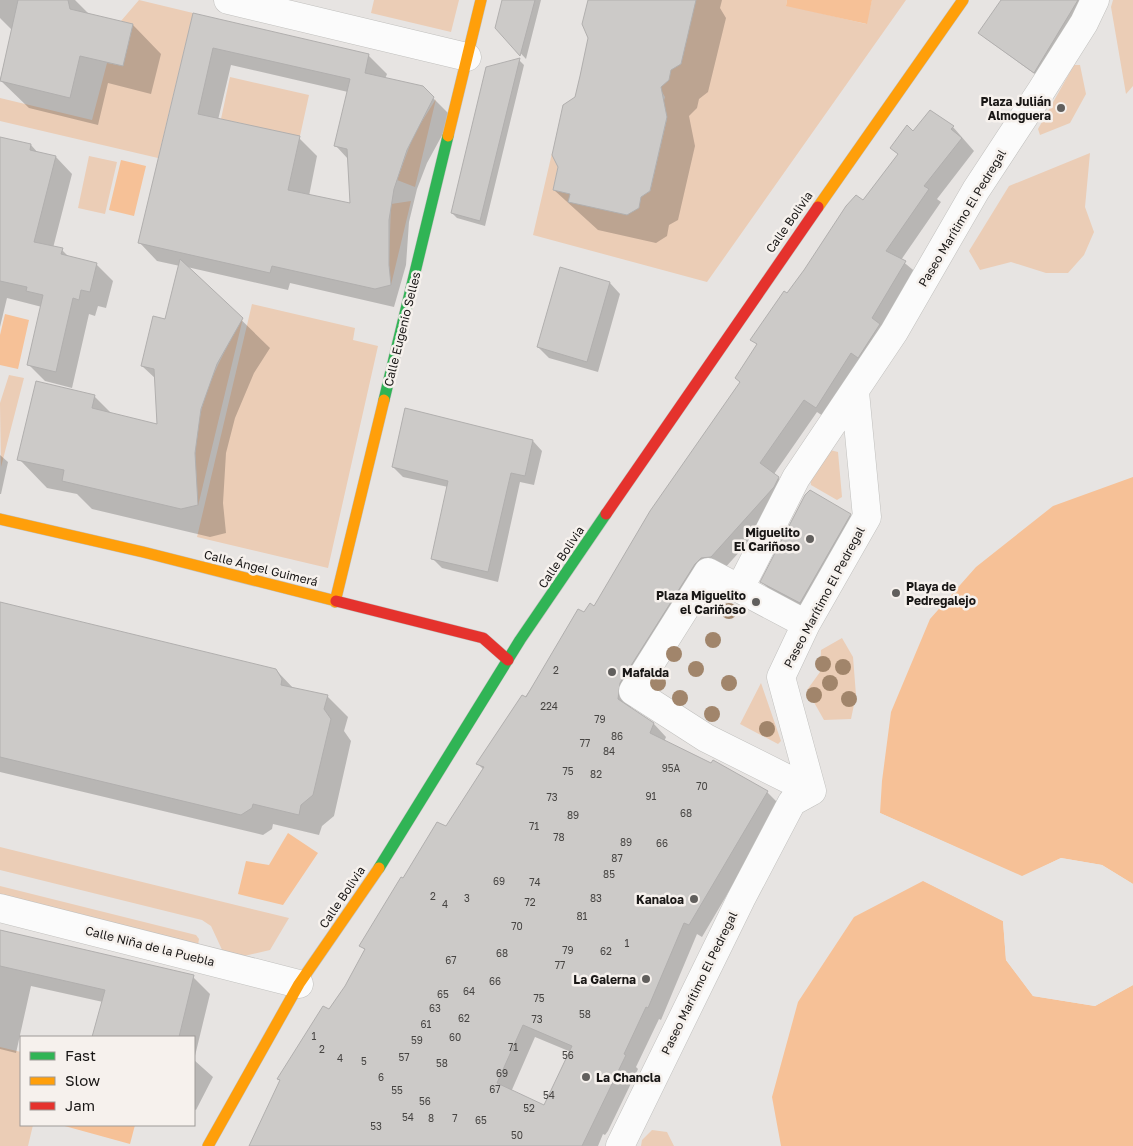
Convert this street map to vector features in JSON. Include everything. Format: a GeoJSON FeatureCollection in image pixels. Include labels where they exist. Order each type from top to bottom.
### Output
{"type":"FeatureCollection","features":[{"type":"Feature","properties":{"kind":"main road","name":"Calle Eugenio Selles"},"geometry":{"type":"LineString","coordinates":[[336,602],[481,0]]}},
{"type":"Feature","properties":{"kind":"main road","name":"Calle Bolivia"},"geometry":{"type":"LineString","coordinates":[[208,1146],[299,984],[385,859],[508,660],[733,327],[963,0]]}},
{"type":"Feature","properties":{"kind":"main road","name":"Calle Ángel Guimerá"},"geometry":{"type":"LineString","coordinates":[[0,519],[483,638],[508,660]]}},
{"type":"Feature","properties":{"kind":"street"},"geometry":{"type":"LineString","coordinates":[[228,0],[467,57]]}},
{"type":"Feature","properties":{"kind":"street","name":"Paseo Marítimo El Pedregal"},"geometry":{"type":"LineString","coordinates":[[620,1146],[741,899],[792,802],[812,791],[781,677],[806,624],[867,516],[856,392],[894,332],[976,190],[1042,91],[1095,0]]}},
{"type":"Feature","properties":{"kind":"street"},"geometry":{"type":"LineString","coordinates":[[740,588],[796,478],[856,392]]}},
{"type":"Feature","properties":{"kind":"street"},"geometry":{"type":"LineString","coordinates":[[806,624],[708,572],[633,691],[706,738],[812,791]]}},
{"type":"Feature","properties":{"kind":"street","name":"Calle Niña de la Puebla"},"geometry":{"type":"LineString","coordinates":[[0,908],[299,984]]}},
{"type":"Feature","properties":{"kind":"shaded area"},"geometry":{"type":"Polygon","coordinates":[[[139,0],[193,13],[158,158],[0,121],[0,98],[92,120],[107,63],[123,66],[133,25],[121,21],[139,0]]]}},
{"type":"Feature","properties":{"kind":"shaded area"},"geometry":{"type":"Polygon","coordinates":[[[374,0],[459,0],[451,32],[371,13],[374,0]]]}},
{"type":"Feature","properties":{"kind":"shaded area"},"geometry":{"type":"Polygon","coordinates":[[[696,0],[787,0],[786,5],[866,24],[872,0],[906,0],[707,282],[533,235],[552,153],[555,161],[559,161],[553,190],[570,194],[569,202],[628,215],[630,210],[634,211],[639,206],[642,193],[650,192],[667,119],[666,112],[661,111],[665,97],[658,90],[672,66],[696,0]]]}},
{"type":"Feature","properties":{"kind":"shaded area"},"geometry":{"type":"Polygon","coordinates":[[[787,0],[872,0],[867,24],[786,6],[787,0]]]}},
{"type":"Feature","properties":{"kind":"shaded area"},"geometry":{"type":"Polygon","coordinates":[[[1113,0],[1133,0],[1133,86],[1126,94],[1111,7],[1113,0]]]}},
{"type":"Feature","properties":{"kind":"shaded area"},"geometry":{"type":"Polygon","coordinates":[[[1074,65],[1080,65],[1086,94],[1070,123],[1040,135],[1038,129],[1074,65]]]}},
{"type":"Feature","properties":{"kind":"shaded area"},"geometry":{"type":"Polygon","coordinates":[[[230,77],[309,95],[300,136],[215,260],[245,124],[221,119],[230,77]]]}},
{"type":"Feature","properties":{"kind":"shaded area"},"geometry":{"type":"Polygon","coordinates":[[[436,99],[415,187],[397,180],[414,134],[436,99]]]}},
{"type":"Feature","properties":{"kind":"shaded area"},"geometry":{"type":"Polygon","coordinates":[[[1090,153],[1085,207],[1094,232],[1084,255],[1068,273],[1046,273],[1011,262],[980,270],[969,251],[1009,186],[1090,153]]]}},
{"type":"Feature","properties":{"kind":"shaded area"},"geometry":{"type":"Polygon","coordinates":[[[89,156],[117,162],[105,214],[78,208],[89,156]]]}},
{"type":"Feature","properties":{"kind":"shaded area"},"geometry":{"type":"Polygon","coordinates":[[[121,160],[146,166],[134,216],[109,210],[121,160]]]}},
{"type":"Feature","properties":{"kind":"shaded area"},"geometry":{"type":"Polygon","coordinates":[[[411,201],[391,285],[389,265],[391,204],[411,201]]]}},
{"type":"Feature","properties":{"kind":"shaded area"},"geometry":{"type":"Polygon","coordinates":[[[252,304],[355,328],[353,340],[378,346],[328,568],[197,537],[252,304]]]}},
{"type":"Feature","properties":{"kind":"shaded area"},"geometry":{"type":"Polygon","coordinates":[[[5,314],[29,320],[18,369],[0,365],[0,335],[5,314]]]}},
{"type":"Feature","properties":{"kind":"shaded area"},"geometry":{"type":"Polygon","coordinates":[[[243,318],[198,506],[195,452],[202,408],[218,365],[243,318]]]}},
{"type":"Feature","properties":{"kind":"shaded area"},"geometry":{"type":"Polygon","coordinates":[[[9,375],[24,378],[1,467],[0,403],[9,375]]]}},
{"type":"Feature","properties":{"kind":"shaded area"},"geometry":{"type":"Polygon","coordinates":[[[830,450],[838,452],[842,497],[837,500],[811,485],[810,478],[830,450]]]}},
{"type":"Feature","properties":{"kind":"shaded area"},"geometry":{"type":"Polygon","coordinates":[[[1133,477],[1133,884],[1102,865],[1061,858],[1022,877],[880,813],[891,712],[930,619],[976,567],[1053,506],[1133,477]]]}},
{"type":"Feature","properties":{"kind":"shaded area"},"geometry":{"type":"Polygon","coordinates":[[[842,638],[853,657],[856,695],[851,719],[824,720],[807,690],[820,672],[821,650],[842,638]]]}},
{"type":"Feature","properties":{"kind":"shaded area"},"geometry":{"type":"Polygon","coordinates":[[[761,683],[781,741],[778,744],[740,724],[761,683]]]}},
{"type":"Feature","properties":{"kind":"shaded area"},"geometry":{"type":"Polygon","coordinates":[[[288,833],[318,853],[283,905],[238,894],[246,861],[269,865],[288,833]]]}},
{"type":"Feature","properties":{"kind":"shaded area"},"geometry":{"type":"Polygon","coordinates":[[[0,847],[289,918],[270,950],[235,958],[224,954],[211,926],[202,920],[0,870],[0,847]]]}},
{"type":"Feature","properties":{"kind":"shaded area"},"geometry":{"type":"Polygon","coordinates":[[[923,881],[1003,921],[1006,960],[1033,996],[1095,1006],[1133,985],[1133,1146],[781,1146],[772,1097],[798,1002],[854,917],[923,881]]]}},
{"type":"Feature","properties":{"kind":"shaded area"},"geometry":{"type":"Polygon","coordinates":[[[0,886],[196,935],[199,939],[198,945],[0,900],[0,886]]]}},
{"type":"Feature","properties":{"kind":"shaded area"},"geometry":{"type":"Polygon","coordinates":[[[0,1047],[20,1052],[20,1126],[33,1126],[28,1146],[0,1146],[0,1047]]]}},
{"type":"Feature","properties":{"kind":"shaded area"},"geometry":{"type":"Polygon","coordinates":[[[65,1126],[135,1126],[130,1144],[65,1126]]]}},
{"type":"Feature","properties":{"kind":"shaded area"},"geometry":{"type":"Polygon","coordinates":[[[652,1130],[667,1132],[674,1146],[641,1146],[642,1140],[652,1130]]]}},
{"type":"Feature","properties":{"kind":"pier"},"geometry":{"type":"Polygon","coordinates":[[[880,813],[1022,876],[1061,858],[1102,865],[1133,884],[1133,886],[1101,867],[1061,861],[1022,879],[879,815],[880,813]]]}},
{"type":"Feature","properties":{"kind":"pier"},"geometry":{"type":"Polygon","coordinates":[[[924,878],[1005,920],[1008,959],[1035,993],[1095,1004],[1133,982],[1133,985],[1095,1006],[1033,996],[1006,960],[1003,921],[920,879],[924,878]]]}},
{"type":"Feature","properties":{"kind":"building"},"geometry":{"type":"Polygon","coordinates":[[[18,0],[68,0],[70,9],[133,24],[123,66],[80,56],[70,98],[0,81],[18,0]]]}},
{"type":"Feature","properties":{"kind":"building"},"geometry":{"type":"Polygon","coordinates":[[[502,0],[535,0],[520,56],[495,28],[502,0]]]}},
{"type":"Feature","properties":{"kind":"building"},"geometry":{"type":"Polygon","coordinates":[[[588,0],[696,0],[681,64],[671,70],[669,80],[661,87],[667,117],[650,191],[641,197],[639,208],[627,215],[568,202],[570,194],[553,190],[558,167],[552,155],[563,105],[575,97],[580,76],[588,38],[582,24],[588,0]]]}},
{"type":"Feature","properties":{"kind":"building"},"geometry":{"type":"Polygon","coordinates":[[[1001,0],[1078,0],[1034,73],[978,33],[1001,0]]]}},
{"type":"Feature","properties":{"kind":"building"},"geometry":{"type":"Polygon","coordinates":[[[193,13],[369,54],[365,73],[423,86],[434,97],[407,150],[394,189],[389,220],[391,285],[375,289],[272,266],[270,273],[138,243],[193,13]],[[213,48],[198,114],[300,136],[288,190],[350,203],[347,149],[334,146],[350,79],[213,48]]]}},
{"type":"Feature","properties":{"kind":"building"},"geometry":{"type":"Polygon","coordinates":[[[520,58],[480,221],[451,213],[486,67],[520,58]]]}},
{"type":"Feature","properties":{"kind":"building"},"geometry":{"type":"Polygon","coordinates":[[[930,110],[954,126],[951,129],[962,138],[924,186],[929,189],[886,251],[906,261],[872,318],[880,324],[858,358],[851,353],[816,408],[804,400],[760,463],[779,477],[774,487],[711,557],[701,558],[695,564],[620,683],[618,699],[654,723],[650,733],[711,763],[713,760],[768,791],[689,925],[684,923],[648,1008],[646,1007],[624,1054],[626,1055],[582,1146],[249,1146],[280,1080],[277,1079],[323,1006],[329,1009],[345,986],[365,949],[359,946],[401,877],[403,878],[437,822],[446,826],[484,767],[476,764],[522,695],[526,697],[578,609],[584,612],[590,603],[594,606],[650,511],[740,382],[735,378],[757,344],[750,340],[784,291],[787,293],[804,270],[846,206],[856,195],[863,200],[898,154],[890,148],[907,125],[913,131],[930,110]],[[523,1025],[497,1083],[544,1105],[572,1046],[523,1025]]]}},
{"type":"Feature","properties":{"kind":"building"},"geometry":{"type":"Polygon","coordinates":[[[0,137],[31,144],[30,150],[56,156],[34,242],[63,248],[61,254],[97,263],[90,292],[81,290],[79,300],[73,298],[56,372],[27,365],[43,295],[26,291],[27,287],[0,281],[0,137]]]}},
{"type":"Feature","properties":{"kind":"building"},"geometry":{"type":"Polygon","coordinates":[[[180,259],[243,318],[217,364],[201,409],[195,453],[198,505],[181,509],[62,481],[64,470],[17,460],[36,381],[95,395],[92,408],[157,424],[154,369],[141,366],[153,316],[165,319],[180,259]]]}},
{"type":"Feature","properties":{"kind":"building"},"geometry":{"type":"Polygon","coordinates":[[[560,267],[610,282],[587,362],[537,347],[560,267]]]}},
{"type":"Feature","properties":{"kind":"building"},"geometry":{"type":"Polygon","coordinates":[[[405,408],[533,440],[525,476],[511,473],[488,572],[431,559],[448,481],[392,467],[405,408]]]}},
{"type":"Feature","properties":{"kind":"building","name":"Miguelito El Cariñoso"},"geometry":{"type":"Polygon","coordinates":[[[810,490],[851,514],[800,603],[760,582],[805,495],[810,490]]]}},
{"type":"Feature","properties":{"kind":"building"},"geometry":{"type":"Polygon","coordinates":[[[0,602],[276,669],[282,679],[281,685],[328,695],[324,709],[331,719],[313,795],[301,805],[299,815],[253,804],[252,808],[241,815],[0,757],[0,602]]]}},
{"type":"Feature","properties":{"kind":"building"},"geometry":{"type":"Polygon","coordinates":[[[0,930],[194,975],[179,1036],[92,1036],[105,990],[0,966],[0,930]]]}},
{"type":"Feature","properties":{"kind":"traffic: fast"},"geometry":{"type":"LineString","coordinates":[[384,400],[448,136]]}},
{"type":"Feature","properties":{"kind":"traffic: fast"},"geometry":{"type":"LineString","coordinates":[[379,868],[520,640],[606,514]]}},
{"type":"Feature","properties":{"kind":"traffic: slow"},"geometry":{"type":"LineString","coordinates":[[448,136],[481,0]]}},
{"type":"Feature","properties":{"kind":"traffic: slow"},"geometry":{"type":"LineString","coordinates":[[818,207],[963,0]]}},
{"type":"Feature","properties":{"kind":"traffic: slow"},"geometry":{"type":"LineString","coordinates":[[335,602],[384,400]]}},
{"type":"Feature","properties":{"kind":"traffic: slow"},"geometry":{"type":"LineString","coordinates":[[0,519],[143,552],[336,601]]}},
{"type":"Feature","properties":{"kind":"traffic: slow"},"geometry":{"type":"LineString","coordinates":[[208,1146],[299,984],[379,868]]}},
{"type":"Feature","properties":{"kind":"traffic: jam"},"geometry":{"type":"LineString","coordinates":[[606,514],[818,207]]}},
{"type":"Feature","properties":{"kind":"traffic: jam"},"geometry":{"type":"LineString","coordinates":[[336,601],[483,638],[508,660]]}},
{"type":"Feature","properties":{"kind":"place","name":"Plaza Julián Almoguera"},"geometry":{"type":"Point","coordinates":[1061,108]}},
{"type":"Feature","properties":{"kind":"place","name":"Miguelito El Cariñoso"},"geometry":{"type":"Point","coordinates":[810,539]}},
{"type":"Feature","properties":{"kind":"place","name":"Playa de Pedregalejo"},"geometry":{"type":"Point","coordinates":[896,593]}},
{"type":"Feature","properties":{"kind":"place","name":"Plaza Miguelito el Cariñoso"},"geometry":{"type":"Point","coordinates":[756,602]}},
{"type":"Feature","properties":{"kind":"place","name":"Mafalda"},"geometry":{"type":"Point","coordinates":[612,672]}},
{"type":"Feature","properties":{"kind":"place","name":"Kanaloa"},"geometry":{"type":"Point","coordinates":[694,899]}},
{"type":"Feature","properties":{"kind":"place","name":"La Galerna"},"geometry":{"type":"Point","coordinates":[646,979]}},
{"type":"Feature","properties":{"kind":"place","name":"La Chancla"},"geometry":{"type":"Point","coordinates":[586,1077]}}]}
